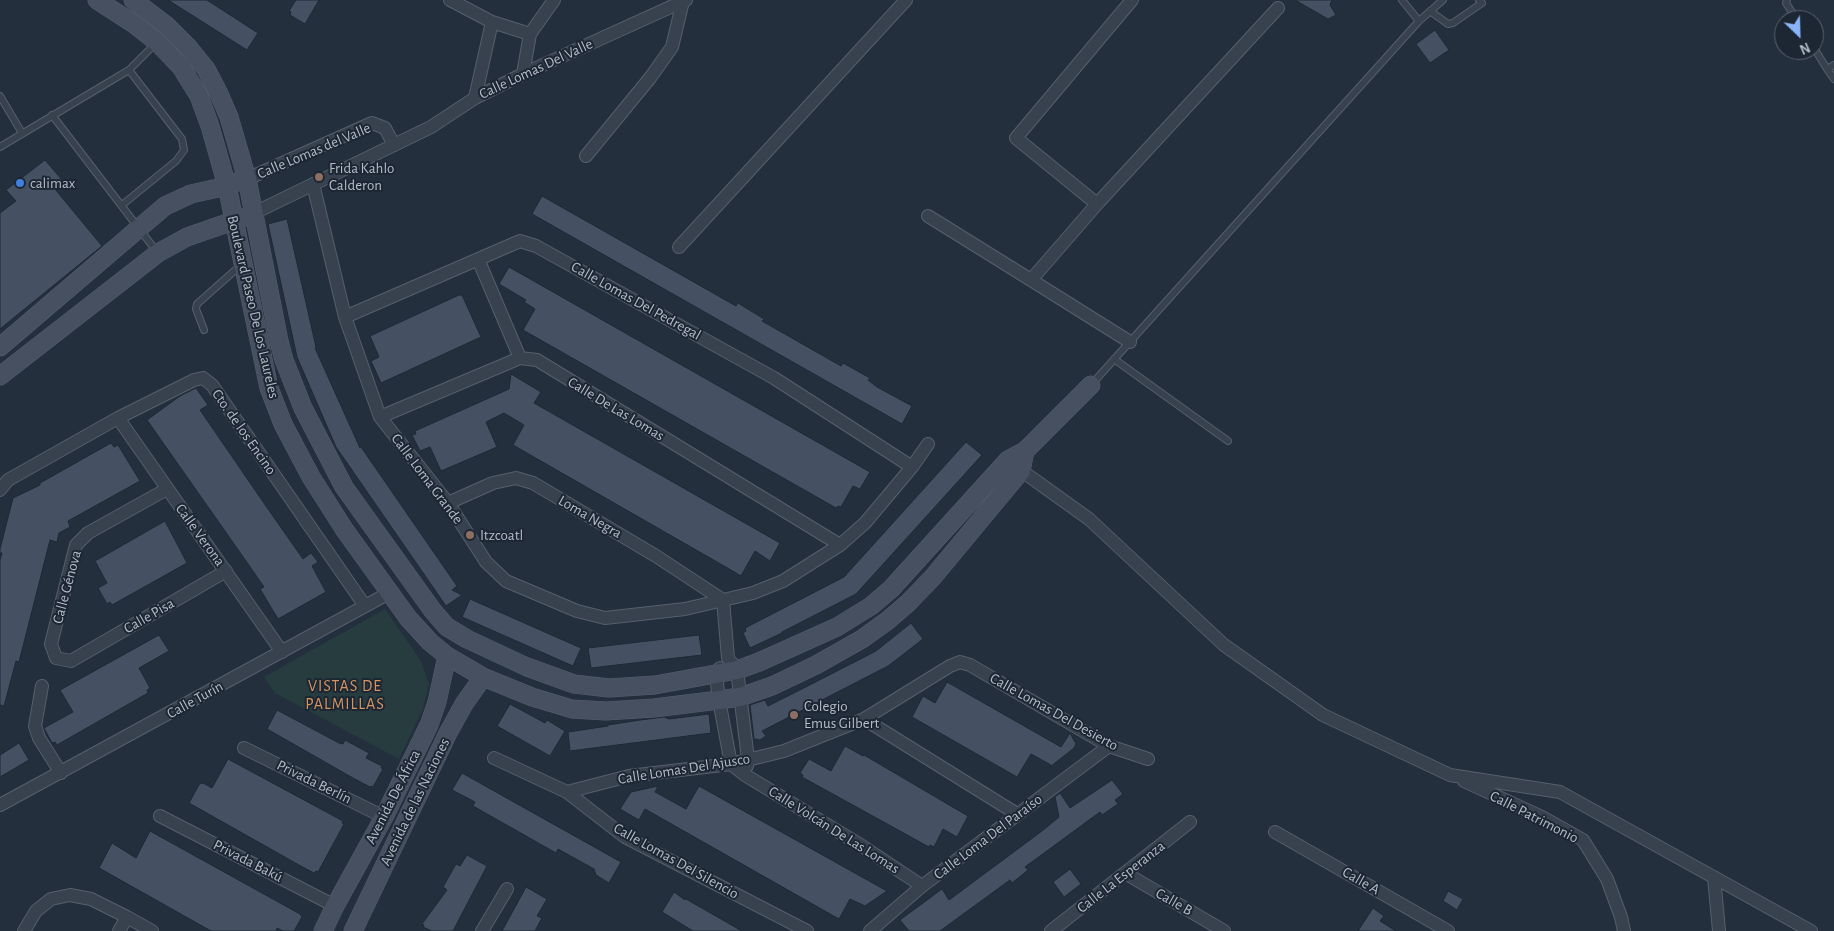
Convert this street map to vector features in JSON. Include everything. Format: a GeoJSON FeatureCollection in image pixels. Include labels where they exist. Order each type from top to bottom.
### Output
{"type":"FeatureCollection","features":[{"type":"Feature","properties":{"kind":"street","name":"Boulevard Paseo De Los Laureles"},"geometry":{"type":"LineString","coordinates":[[96,0],[134,24],[157,42],[181,67],[199,96],[210,126],[227,186],[242,264],[270,388],[283,424],[311,477],[334,514],[408,618],[430,642],[447,656],[483,677],[532,697],[572,709],[606,711],[654,708],[740,697],[772,686],[816,665],[862,639],[887,621],[933,577],[1014,465]]}},
{"type":"Feature","properties":{"kind":"street","name":"Boulevard Paseo De Los Laureles"},"geometry":{"type":"LineString","coordinates":[[132,0],[166,25],[188,47],[206,69],[229,117],[247,179],[279,341],[290,377],[303,408],[344,487],[433,611],[447,627],[467,639],[527,667],[574,684],[609,688],[655,685],[716,674],[732,664],[759,662],[837,627],[870,606],[891,589],[1014,465]]}},
{"type":"Feature","properties":{"kind":"street"},"geometry":{"type":"LineString","coordinates":[[450,0],[492,22],[530,34]]}},
{"type":"Feature","properties":{"kind":"street"},"geometry":{"type":"LineString","coordinates":[[523,74],[530,34],[554,0]]}},
{"type":"Feature","properties":{"kind":"street"},"geometry":{"type":"LineString","coordinates":[[679,247],[906,0]]}},
{"type":"Feature","properties":{"kind":"street"},"geometry":{"type":"LineString","coordinates":[[1096,204],[1016,138],[1132,0]]}},
{"type":"Feature","properties":{"kind":"street"},"geometry":{"type":"LineString","coordinates":[[586,156],[650,78],[672,47],[685,1]]}},
{"type":"Feature","properties":{"kind":"street","name":"Calle Lomas Del Valle"},"geometry":{"type":"LineString","coordinates":[[394,146],[431,127],[475,98],[523,74],[685,1]]}},
{"type":"Feature","properties":{"kind":"street"},"geometry":{"type":"LineString","coordinates":[[1031,280],[1096,204],[1278,8]]}},
{"type":"Feature","properties":{"kind":"street"},"geometry":{"type":"LineString","coordinates":[[475,98],[492,22]]}},
{"type":"Feature","properties":{"kind":"street","name":"Calle Lomas del Valle"},"geometry":{"type":"LineString","coordinates":[[0,346],[165,206],[191,194],[227,186],[247,179],[372,123],[385,128],[394,146],[254,213],[187,237],[158,253],[0,376]]}},
{"type":"Feature","properties":{"kind":"street","name":"Calle Loma Grande"},"geometry":{"type":"LineString","coordinates":[[313,184],[345,317],[380,417],[448,504],[486,562],[506,581],[591,616],[605,618],[685,610],[753,593],[783,581],[840,546],[865,523],[912,467],[928,444]]}},
{"type":"Feature","properties":{"kind":"street"},"geometry":{"type":"LineString","coordinates":[[928,216],[1130,342]]}},
{"type":"Feature","properties":{"kind":"street","name":"Calle Lomas Del Pedregal"},"geometry":{"type":"LineString","coordinates":[[345,317],[520,241],[536,246],[774,378],[912,467]]}},
{"type":"Feature","properties":{"kind":"street"},"geometry":{"type":"LineString","coordinates":[[380,417],[520,358],[478,259]]}},
{"type":"Feature","properties":{"kind":"street","name":"Calle De Las Lomas"},"geometry":{"type":"LineString","coordinates":[[520,358],[537,360],[840,546]]}},
{"type":"Feature","properties":{"kind":"street","name":"Cto. de los Encino"},"geometry":{"type":"LineString","coordinates":[[0,490],[8,480],[118,418],[194,380],[203,378],[212,385],[365,606]]}},
{"type":"Feature","properties":{"kind":"street"},"geometry":{"type":"LineString","coordinates":[[1014,465],[1025,451],[1090,385]]}},
{"type":"Feature","properties":{"kind":"street","name":"Calle Verona"},"geometry":{"type":"LineString","coordinates":[[118,418],[282,652]]}},
{"type":"Feature","properties":{"kind":"street","name":"Calle Patrimonio"},"geometry":{"type":"LineString","coordinates":[[1014,465],[1089,519],[1224,645],[1315,710],[1542,817],[1583,840],[1607,879],[1624,931]]}},
{"type":"Feature","properties":{"kind":"street","name":"Loma Negra"},"geometry":{"type":"LineString","coordinates":[[448,504],[493,483],[516,478],[533,483],[656,556],[723,600]]}},
{"type":"Feature","properties":{"kind":"street","name":"Calle Génova"},"geometry":{"type":"LineString","coordinates":[[71,661],[56,658],[51,644],[76,545],[88,533],[167,489]]}},
{"type":"Feature","properties":{"kind":"street","name":"Calle Pisa"},"geometry":{"type":"LineString","coordinates":[[71,661],[226,571]]}},
{"type":"Feature","properties":{"kind":"street","name":"Calle Turín"},"geometry":{"type":"LineString","coordinates":[[0,805],[389,593]]}},
{"type":"Feature","properties":{"kind":"street"},"geometry":{"type":"LineString","coordinates":[[723,600],[732,664],[740,697],[748,759],[745,775]]}},
{"type":"Feature","properties":{"kind":"street","name":"Avenida De África"},"geometry":{"type":"LineString","coordinates":[[323,931],[384,817],[430,724],[447,656]]}},
{"type":"Feature","properties":{"kind":"street","name":"Calle Lomas Del Ajusco"},"geometry":{"type":"LineString","coordinates":[[567,792],[629,776],[731,764],[784,751],[864,718],[950,666],[960,662]]}},
{"type":"Feature","properties":{"kind":"street","name":"Calle Lomas Del Desierto"},"geometry":{"type":"LineString","coordinates":[[960,662],[970,665],[1109,746],[1148,759]]}},
{"type":"Feature","properties":{"kind":"street"},"geometry":{"type":"LineString","coordinates":[[716,674],[731,764]]}},
{"type":"Feature","properties":{"kind":"street","name":"Avenida de las Naciones"},"geometry":{"type":"LineString","coordinates":[[353,931],[448,733],[464,704],[483,677]]}},
{"type":"Feature","properties":{"kind":"street"},"geometry":{"type":"LineString","coordinates":[[42,686],[35,726],[39,738],[61,773]]}},
{"type":"Feature","properties":{"kind":"street"},"geometry":{"type":"LineString","coordinates":[[864,718],[1017,814]]}},
{"type":"Feature","properties":{"kind":"street","name":"Calle Loma Del Paraíso"},"geometry":{"type":"LineString","coordinates":[[870,931],[922,886],[1109,746]]}},
{"type":"Feature","properties":{"kind":"street","name":"Privada Berlín"},"geometry":{"type":"LineString","coordinates":[[244,748],[384,817]]}},
{"type":"Feature","properties":{"kind":"street","name":"Calle Lomas Del Silencio"},"geometry":{"type":"LineString","coordinates":[[494,758],[567,792],[625,837],[807,931]]}},
{"type":"Feature","properties":{"kind":"street","name":"Calle Volcán De Las Lomas"},"geometry":{"type":"LineString","coordinates":[[731,764],[745,775],[862,846],[922,886]]}},
{"type":"Feature","properties":{"kind":"street"},"geometry":{"type":"LineString","coordinates":[[1450,775],[1560,792],[1811,931]]}},
{"type":"Feature","properties":{"kind":"street","name":"Privada Bakú"},"geometry":{"type":"LineString","coordinates":[[160,816],[335,906]]}},
{"type":"Feature","properties":{"kind":"street","name":"Calle La Esperanza"},"geometry":{"type":"LineString","coordinates":[[1051,931],[1190,822]]}},
{"type":"Feature","properties":{"kind":"street","name":"Calle A"},"geometry":{"type":"LineString","coordinates":[[1275,832],[1444,930]]}},
{"type":"Feature","properties":{"kind":"street","name":"Calle B"},"geometry":{"type":"LineString","coordinates":[[1125,874],[1224,931]]}},
{"type":"Feature","properties":{"kind":"street"},"geometry":{"type":"LineString","coordinates":[[1714,877],[1719,931]]}},
{"type":"Feature","properties":{"kind":"street"},"geometry":{"type":"LineString","coordinates":[[482,931],[507,889]]}},
{"type":"Feature","properties":{"kind":"street"},"geometry":{"type":"LineString","coordinates":[[24,931],[36,911],[51,899],[70,895],[91,899],[152,931]]}},
{"type":"Feature","properties":{"kind":"street"},"geometry":{"type":"LineString","coordinates":[[119,931],[127,917]]}},
{"type":"Feature","properties":{"kind":"lane"},"geometry":{"type":"LineString","coordinates":[[1402,0],[1419,21]]}},
{"type":"Feature","properties":{"kind":"lane"},"geometry":{"type":"LineString","coordinates":[[1090,385],[1419,21],[1443,0]]}},
{"type":"Feature","properties":{"kind":"lane"},"geometry":{"type":"LineString","coordinates":[[1430,11],[1448,24],[1482,1]]}},
{"type":"Feature","properties":{"kind":"lane"},"geometry":{"type":"LineString","coordinates":[[0,147],[129,70],[157,42]]}},
{"type":"Feature","properties":{"kind":"lane"},"geometry":{"type":"LineString","coordinates":[[1821,60],[1834,79]]}},
{"type":"Feature","properties":{"kind":"lane"},"geometry":{"type":"LineString","coordinates":[[1827,69],[1834,65]]}},
{"type":"Feature","properties":{"kind":"lane"},"geometry":{"type":"LineString","coordinates":[[122,205],[176,161],[184,150],[182,139],[129,70]]}},
{"type":"Feature","properties":{"kind":"lane"},"geometry":{"type":"LineString","coordinates":[[0,96],[22,133]]}},
{"type":"Feature","properties":{"kind":"lane"},"geometry":{"type":"LineString","coordinates":[[52,115],[158,253]]}},
{"type":"Feature","properties":{"kind":"lane"},"geometry":{"type":"LineString","coordinates":[[204,330],[196,309],[197,304],[242,264]]}},
{"type":"Feature","properties":{"kind":"lane"},"geometry":{"type":"LineString","coordinates":[[1114,359],[1228,441]]}},
{"type":"Feature","properties":{"kind":"green space"},"geometry":{"type":"Polygon","coordinates":[[[385,609],[421,661],[429,684],[423,709],[399,759],[275,693],[264,677],[385,609]]]}},
{"type":"Feature","properties":{"kind":"building"},"geometry":{"type":"Polygon","coordinates":[[[168,0],[207,0],[258,33],[247,50],[168,0]]]}},
{"type":"Feature","properties":{"kind":"building"},"geometry":{"type":"Polygon","coordinates":[[[296,0],[319,0],[305,24],[290,15],[291,12],[289,11],[296,0]]]}},
{"type":"Feature","properties":{"kind":"building"},"geometry":{"type":"Polygon","coordinates":[[[1295,0],[1332,0],[1330,5],[1336,15],[1328,19],[1295,0]]]}},
{"type":"Feature","properties":{"kind":"building"},"geometry":{"type":"Polygon","coordinates":[[[1435,30],[1449,50],[1430,63],[1416,44],[1435,30]]]}},
{"type":"Feature","properties":{"kind":"building"},"geometry":{"type":"Polygon","coordinates":[[[45,160],[63,181],[55,189],[102,246],[0,329],[0,213],[16,201],[6,190],[45,160]]]}},
{"type":"Feature","properties":{"kind":"building"},"geometry":{"type":"Polygon","coordinates":[[[542,196],[736,306],[738,303],[764,319],[762,321],[841,366],[843,363],[870,378],[868,380],[877,387],[912,406],[902,424],[532,214],[542,196]]]}},
{"type":"Feature","properties":{"kind":"building"},"geometry":{"type":"Polygon","coordinates":[[[287,219],[315,348],[360,448],[457,586],[452,590],[462,595],[446,606],[336,447],[297,357],[268,224],[287,219]]]}},
{"type":"Feature","properties":{"kind":"building"},"geometry":{"type":"Polygon","coordinates":[[[509,267],[870,472],[860,489],[853,486],[841,507],[838,506],[836,508],[523,330],[535,309],[524,302],[526,300],[499,284],[509,267]]]}},
{"type":"Feature","properties":{"kind":"building"},"geometry":{"type":"Polygon","coordinates":[[[462,295],[481,337],[381,383],[371,361],[379,357],[370,336],[462,295]]]}},
{"type":"Feature","properties":{"kind":"building"},"geometry":{"type":"Polygon","coordinates":[[[511,374],[541,392],[534,403],[780,543],[770,561],[755,551],[741,576],[513,445],[524,425],[504,413],[486,422],[497,447],[441,471],[430,447],[420,451],[412,435],[416,434],[415,431],[509,389],[511,374]]]}},
{"type":"Feature","properties":{"kind":"building"},"geometry":{"type":"Polygon","coordinates":[[[196,388],[208,405],[200,410],[303,559],[311,553],[318,562],[312,566],[326,592],[278,619],[260,589],[264,587],[147,420],[180,396],[196,388]]]}},
{"type":"Feature","properties":{"kind":"building"},"geometry":{"type":"Polygon","coordinates":[[[966,442],[982,455],[856,594],[750,648],[743,633],[746,631],[745,628],[844,577],[966,442]]]}},
{"type":"Feature","properties":{"kind":"building"},"geometry":{"type":"Polygon","coordinates":[[[111,443],[114,447],[118,445],[140,481],[68,521],[70,527],[59,533],[57,542],[50,540],[19,662],[16,661],[4,706],[0,705],[0,560],[2,553],[0,553],[0,549],[13,498],[40,485],[40,483],[111,443]]]}},
{"type":"Feature","properties":{"kind":"building"},"geometry":{"type":"Polygon","coordinates":[[[165,521],[187,563],[112,605],[110,602],[107,604],[98,588],[107,583],[95,561],[165,521]]]}},
{"type":"Feature","properties":{"kind":"building"},"geometry":{"type":"Polygon","coordinates":[[[470,599],[581,648],[573,666],[462,617],[470,599]]]}},
{"type":"Feature","properties":{"kind":"building"},"geometry":{"type":"Polygon","coordinates":[[[911,623],[923,639],[888,666],[762,731],[766,736],[760,740],[754,739],[750,705],[765,700],[768,706],[796,692],[876,651],[911,623]]]}},
{"type":"Feature","properties":{"kind":"building"},"geometry":{"type":"Polygon","coordinates":[[[159,635],[169,651],[139,668],[150,688],[147,690],[148,693],[57,745],[55,742],[52,743],[44,728],[73,712],[60,690],[159,635]]]}},
{"type":"Feature","properties":{"kind":"building"},"geometry":{"type":"Polygon","coordinates":[[[699,635],[702,655],[591,668],[588,648],[699,635]]]}},
{"type":"Feature","properties":{"kind":"building"},"geometry":{"type":"Polygon","coordinates":[[[947,682],[1061,747],[1070,733],[1076,744],[1074,748],[1050,767],[1051,765],[1031,754],[1017,777],[912,717],[923,696],[935,703],[947,682]]]}},
{"type":"Feature","properties":{"kind":"building"},"geometry":{"type":"Polygon","coordinates":[[[510,704],[545,723],[547,720],[565,731],[550,756],[497,726],[510,704]]]}},
{"type":"Feature","properties":{"kind":"building"},"geometry":{"type":"Polygon","coordinates":[[[277,710],[339,743],[343,744],[345,740],[369,753],[366,758],[382,766],[381,768],[383,769],[373,787],[353,778],[267,729],[277,710]]]}},
{"type":"Feature","properties":{"kind":"building"},"geometry":{"type":"Polygon","coordinates":[[[709,714],[711,733],[570,751],[568,732],[640,720],[664,717],[669,719],[709,714]]]}},
{"type":"Feature","properties":{"kind":"building"},"geometry":{"type":"Polygon","coordinates":[[[19,743],[29,760],[0,777],[0,755],[19,743]]]}},
{"type":"Feature","properties":{"kind":"building"},"geometry":{"type":"Polygon","coordinates":[[[845,746],[864,755],[968,816],[957,837],[943,829],[934,847],[930,845],[929,847],[802,777],[803,775],[800,773],[809,759],[831,771],[845,746]]]}},
{"type":"Feature","properties":{"kind":"building"},"geometry":{"type":"Polygon","coordinates":[[[228,759],[343,821],[342,823],[344,824],[318,872],[314,873],[299,865],[189,803],[200,783],[212,788],[228,759]]]}},
{"type":"Feature","properties":{"kind":"building"},"geometry":{"type":"Polygon","coordinates":[[[462,773],[621,862],[609,883],[596,875],[594,869],[558,849],[556,853],[473,806],[475,802],[452,790],[462,773]]]}},
{"type":"Feature","properties":{"kind":"building"},"geometry":{"type":"Polygon","coordinates":[[[1112,780],[1123,794],[1115,800],[1118,804],[1102,815],[1100,812],[1025,867],[1028,870],[1012,883],[1010,880],[940,931],[909,931],[900,920],[942,889],[949,900],[1042,831],[1059,817],[1055,797],[1060,793],[1070,808],[1112,780]]]}},
{"type":"Feature","properties":{"kind":"building"},"geometry":{"type":"Polygon","coordinates":[[[658,786],[655,792],[686,809],[699,786],[887,891],[865,906],[850,899],[839,919],[645,809],[639,820],[620,809],[631,792],[658,786]]]}},
{"type":"Feature","properties":{"kind":"building"},"geometry":{"type":"Polygon","coordinates":[[[150,831],[300,914],[302,917],[294,931],[283,931],[277,928],[276,931],[211,931],[99,868],[112,843],[136,858],[150,831]]]}},
{"type":"Feature","properties":{"kind":"building"},"geometry":{"type":"Polygon","coordinates":[[[467,855],[487,866],[453,931],[432,931],[423,927],[424,925],[422,924],[447,890],[443,887],[456,864],[460,866],[467,855]]]}},
{"type":"Feature","properties":{"kind":"building"},"geometry":{"type":"Polygon","coordinates":[[[1070,869],[1081,884],[1064,897],[1053,882],[1070,869]]]}},
{"type":"Feature","properties":{"kind":"building"},"geometry":{"type":"Polygon","coordinates":[[[526,887],[547,899],[537,916],[542,918],[535,931],[502,931],[526,887]]]}},
{"type":"Feature","properties":{"kind":"building"},"geometry":{"type":"Polygon","coordinates":[[[1448,891],[1463,899],[1457,910],[1443,901],[1448,891]]]}},
{"type":"Feature","properties":{"kind":"building"},"geometry":{"type":"Polygon","coordinates":[[[674,892],[742,931],[693,931],[662,912],[674,892]]]}},
{"type":"Feature","properties":{"kind":"building"},"geometry":{"type":"Polygon","coordinates":[[[1373,908],[1384,916],[1380,921],[1396,931],[1358,931],[1373,908]]]}},
{"type":"Feature","properties":{"kind":"place","name":"Frida Kahlo Calderon"},"geometry":{"type":"Point","coordinates":[319,177]}},
{"type":"Feature","properties":{"kind":"place","name":"calimax"},"geometry":{"type":"Point","coordinates":[20,183]}},
{"type":"Feature","properties":{"kind":"place","name":"Itzcoatl"},"geometry":{"type":"Point","coordinates":[470,535]}},
{"type":"Feature","properties":{"kind":"place","name":"Colegio Emus Gilbert"},"geometry":{"type":"Point","coordinates":[794,715]}},
{"type":"Feature","properties":{"kind":"district","name":"VISTAS DE PALMILLAS"},"geometry":{"type":"Point","coordinates":[345,695]}}]}
